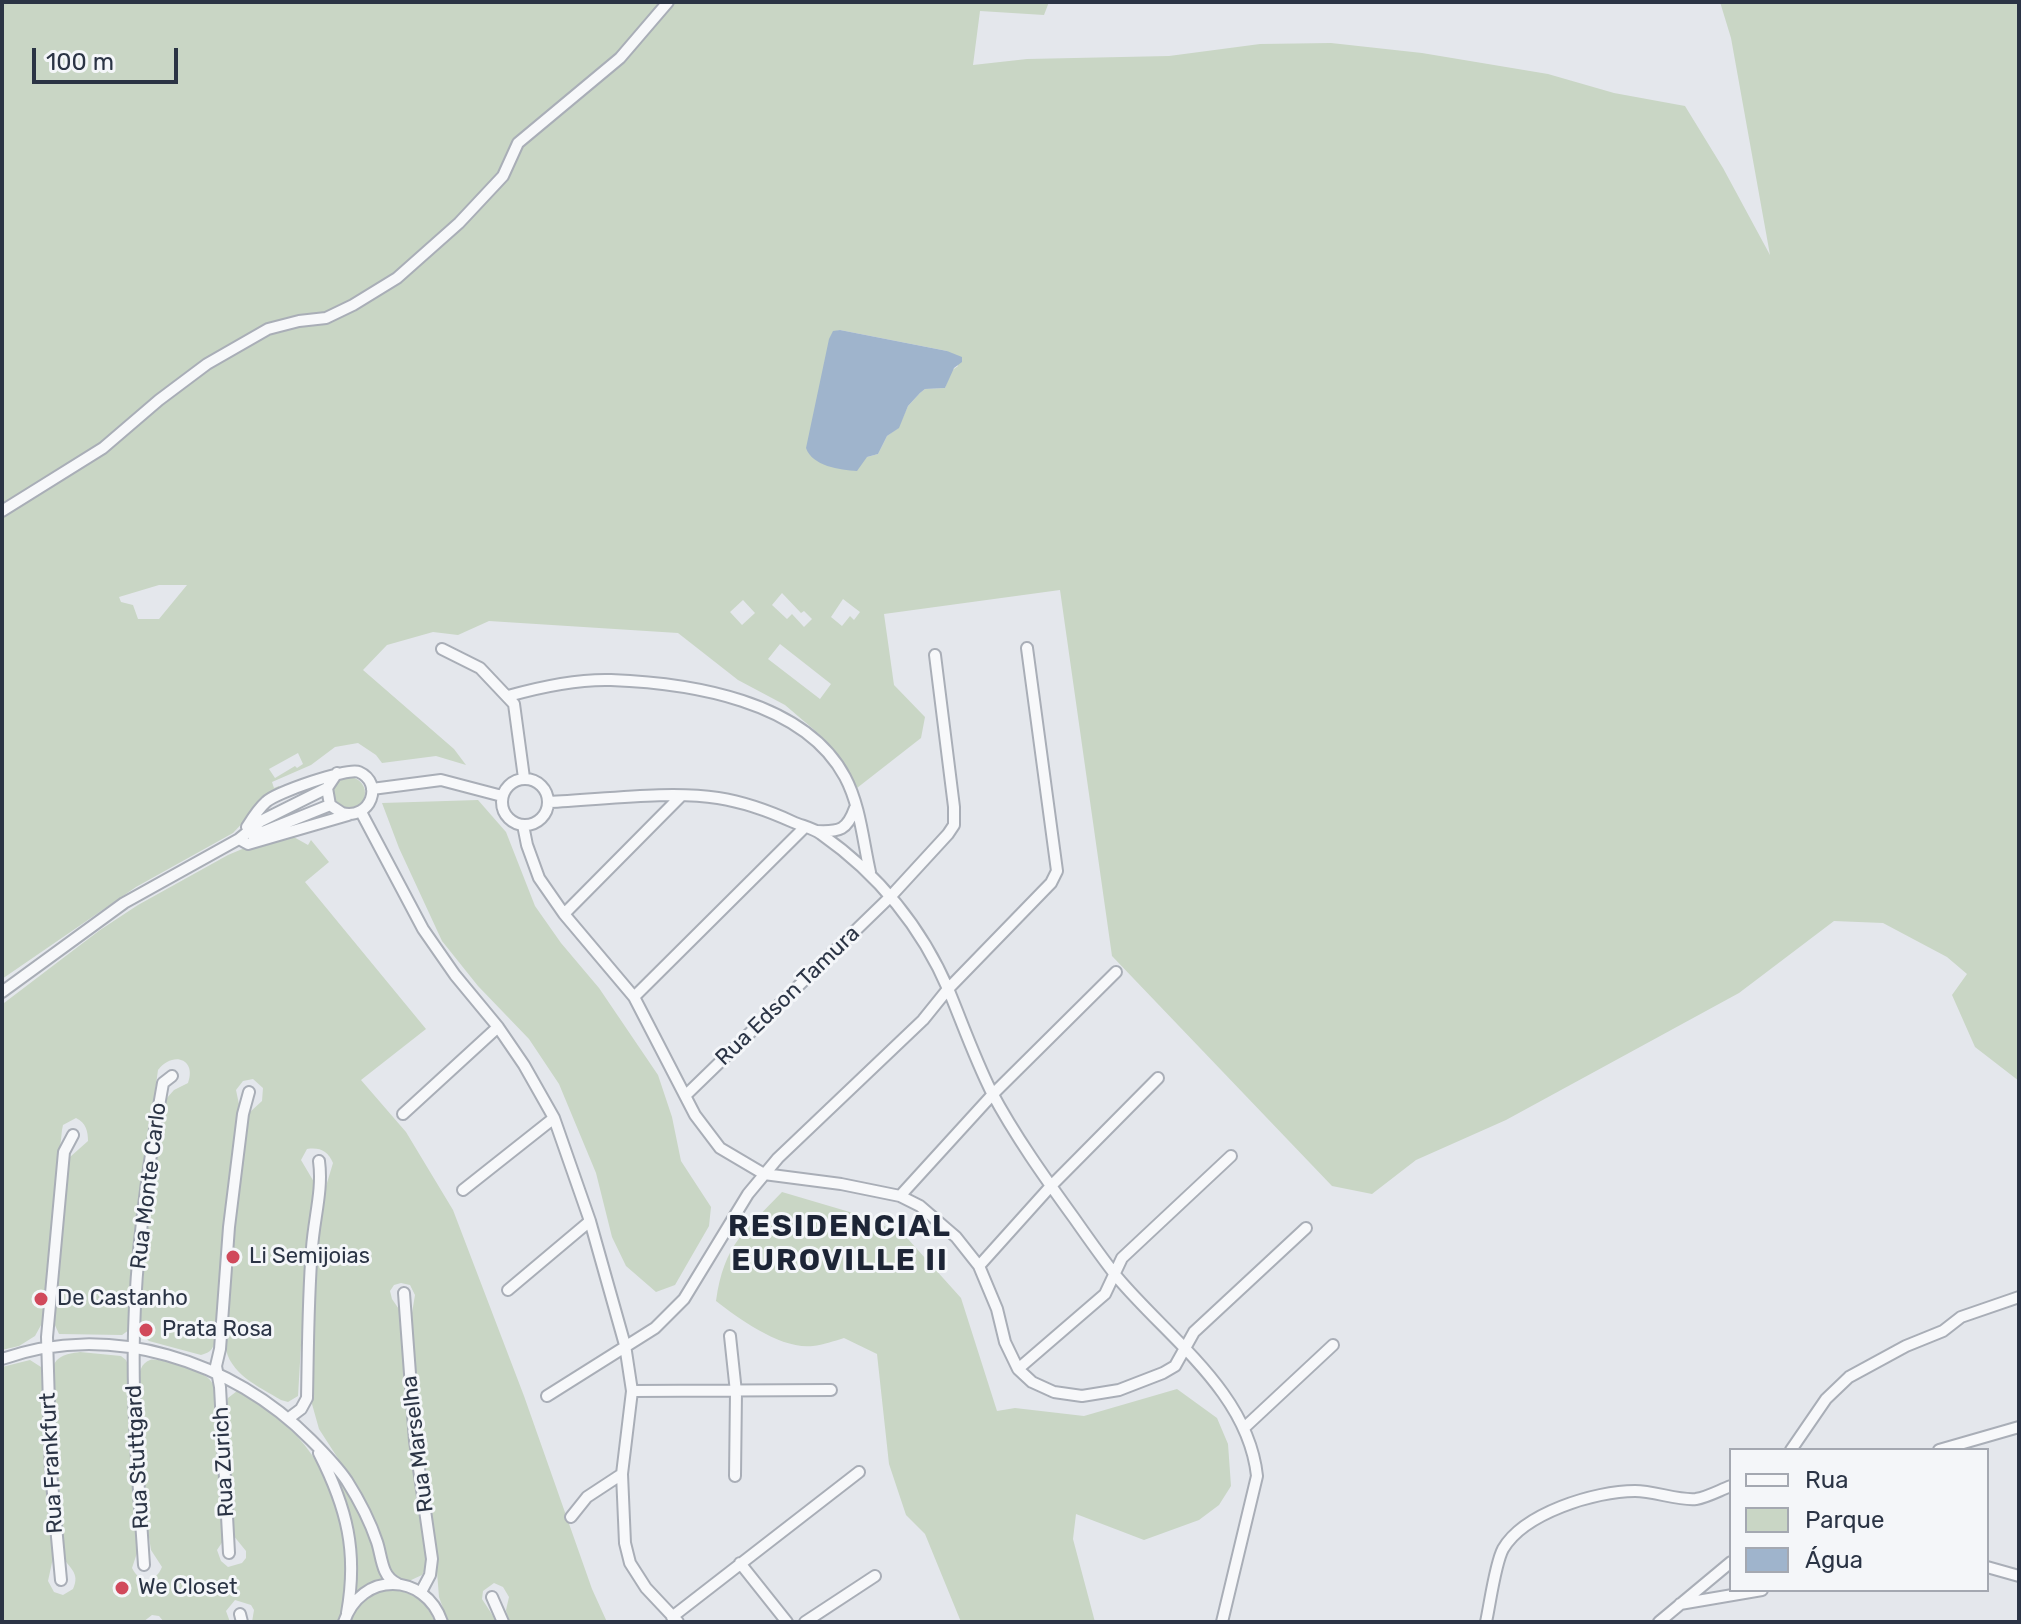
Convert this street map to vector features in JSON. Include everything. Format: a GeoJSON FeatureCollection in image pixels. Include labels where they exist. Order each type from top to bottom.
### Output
{"type":"FeatureCollection","features":[{"type":"Feature","properties":{"kind":"street"},"geometry":{"type":"LineString","coordinates":[[2,511],[103,448],[207,364],[268,329],[326,318],[397,278],[459,223],[503,176],[518,143],[620,58],[668,2]]}},
{"type":"Feature","properties":{"kind":"street"},"geometry":{"type":"LineString","coordinates":[[547,1396],[655,1328],[684,1299],[748,1194],[764,1174],[923,1020],[948,989],[1051,883],[1057,871],[1027,648]]}},
{"type":"Feature","properties":{"kind":"street"},"geometry":{"type":"LineString","coordinates":[[442,649],[480,668],[514,704],[524,778]]}},
{"type":"Feature","properties":{"kind":"street","name":"Rua Edson Tamura"},"geometry":{"type":"LineString","coordinates":[[686,1095],[891,896],[954,825],[935,655]]}},
{"type":"Feature","properties":{"kind":"street"},"geometry":{"type":"LineString","coordinates":[[508,696],[533,689],[609,680],[675,687],[747,701],[800,728],[821,746],[844,776],[856,806],[870,872]]}},
{"type":"Feature","properties":{"kind":"street"},"geometry":{"type":"LineString","coordinates":[[344,770],[359,771],[372,789],[370,802],[361,812],[248,844],[239,839],[259,816],[266,802],[277,795],[344,770]]}},
{"type":"Feature","properties":{"kind":"street"},"geometry":{"type":"LineString","coordinates":[[2,992],[124,903],[239,839],[259,835],[327,795],[337,773]]}},
{"type":"Feature","properties":{"kind":"street"},"geometry":{"type":"LineString","coordinates":[[524,778],[543,787],[549,802],[544,816],[523,825],[508,818],[502,796],[508,785],[524,778]]}},
{"type":"Feature","properties":{"kind":"street"},"geometry":{"type":"LineString","coordinates":[[372,789],[441,780],[502,796]]}},
{"type":"Feature","properties":{"kind":"street"},"geometry":{"type":"LineString","coordinates":[[306,785],[327,795],[337,811],[348,815]]}},
{"type":"Feature","properties":{"kind":"street"},"geometry":{"type":"LineString","coordinates":[[259,816],[327,795]]}},
{"type":"Feature","properties":{"kind":"street"},"geometry":{"type":"LineString","coordinates":[[549,802],[681,796],[718,798],[770,812],[817,831],[836,832],[850,822],[856,806]]}},
{"type":"Feature","properties":{"kind":"street"},"geometry":{"type":"LineString","coordinates":[[564,914],[681,796]]}},
{"type":"Feature","properties":{"kind":"street"},"geometry":{"type":"LineString","coordinates":[[361,812],[423,929],[455,975],[498,1027],[554,1118],[590,1221],[625,1345],[632,1391],[622,1474],[625,1543],[630,1563],[646,1588],[675,1620],[740,1563],[859,1472]]}},
{"type":"Feature","properties":{"kind":"street"},"geometry":{"type":"LineString","coordinates":[[259,816],[263,828],[259,835]]}},
{"type":"Feature","properties":{"kind":"street"},"geometry":{"type":"LineString","coordinates":[[523,825],[539,878],[564,914],[634,997],[695,1115],[720,1148],[764,1174],[841,1184],[900,1196],[920,1206],[956,1237],[979,1266],[997,1309],[1005,1342],[1018,1369],[1032,1382],[1054,1392],[1082,1396],[1119,1390],[1163,1373],[1175,1366],[1194,1332],[1306,1228]]}},
{"type":"Feature","properties":{"kind":"street"},"geometry":{"type":"LineString","coordinates":[[634,997],[805,827]]}},
{"type":"Feature","properties":{"kind":"street"},"geometry":{"type":"LineString","coordinates":[[817,831],[870,872],[904,911],[948,989],[970,1047],[993,1094],[1050,1187],[1115,1274],[1212,1378],[1244,1428],[1255,1454],[1257,1476],[1222,1622]]}},
{"type":"Feature","properties":{"kind":"street"},"geometry":{"type":"LineString","coordinates":[[900,1196],[993,1094],[1116,972]]}},
{"type":"Feature","properties":{"kind":"street"},"geometry":{"type":"LineString","coordinates":[[403,1114],[498,1027]]}},
{"type":"Feature","properties":{"kind":"street","name":"Rua Monte Carlo"},"geometry":{"type":"LineString","coordinates":[[135,1348],[142,1223],[151,1151],[163,1083],[172,1076]]}},
{"type":"Feature","properties":{"kind":"street"},"geometry":{"type":"LineString","coordinates":[[979,1266],[1050,1187],[1158,1078]]}},
{"type":"Feature","properties":{"kind":"street","name":"Rua Zurich"},"geometry":{"type":"LineString","coordinates":[[229,1553],[220,1387],[216,1372],[229,1227],[243,1114],[249,1092]]}},
{"type":"Feature","properties":{"kind":"street"},"geometry":{"type":"LineString","coordinates":[[463,1190],[554,1118]]}},
{"type":"Feature","properties":{"kind":"street","name":"Rua Frankfurt"},"geometry":{"type":"LineString","coordinates":[[61,1580],[53,1499],[47,1347],[64,1152],[73,1135]]}},
{"type":"Feature","properties":{"kind":"street"},"geometry":{"type":"LineString","coordinates":[[1018,1369],[1105,1294],[1122,1258],[1231,1156]]}},
{"type":"Feature","properties":{"kind":"street"},"geometry":{"type":"LineString","coordinates":[[289,1418],[301,1409],[307,1398],[307,1322],[312,1244],[321,1179],[319,1161]]}},
{"type":"Feature","properties":{"kind":"street"},"geometry":{"type":"LineString","coordinates":[[508,1290],[590,1221]]}},
{"type":"Feature","properties":{"kind":"street","name":"Rua Marselha"},"geometry":{"type":"LineString","coordinates":[[404,1293],[415,1441],[432,1559],[430,1575],[421,1592]]}},
{"type":"Feature","properties":{"kind":"street"},"geometry":{"type":"LineString","coordinates":[[1792,1448],[1826,1399],[1849,1377],[1906,1346],[1943,1331],[1961,1317],[2019,1297]]}},
{"type":"Feature","properties":{"kind":"street"},"geometry":{"type":"LineString","coordinates":[[730,1336],[736,1392],[735,1476]]}},
{"type":"Feature","properties":{"kind":"street"},"geometry":{"type":"LineString","coordinates":[[2,1359],[47,1347],[100,1344],[135,1348],[157,1352],[216,1372],[253,1392],[289,1418],[339,1470],[355,1494],[372,1530],[385,1571],[398,1584]]}},
{"type":"Feature","properties":{"kind":"street"},"geometry":{"type":"LineString","coordinates":[[1244,1428],[1333,1345]]}},
{"type":"Feature","properties":{"kind":"street","name":"Rua Stuttgard"},"geometry":{"type":"LineString","coordinates":[[135,1348],[137,1462],[144,1565]]}},
{"type":"Feature","properties":{"kind":"street"},"geometry":{"type":"LineString","coordinates":[[632,1391],[831,1390]]}},
{"type":"Feature","properties":{"kind":"street"},"geometry":{"type":"LineString","coordinates":[[1946,1448],[2019,1427]]}},
{"type":"Feature","properties":{"kind":"street"},"geometry":{"type":"LineString","coordinates":[[315,1444],[329,1472],[348,1526],[352,1578],[345,1618]]}},
{"type":"Feature","properties":{"kind":"street"},"geometry":{"type":"LineString","coordinates":[[571,1517],[587,1497],[622,1474]]}},
{"type":"Feature","properties":{"kind":"street"},"geometry":{"type":"LineString","coordinates":[[1486,1622],[1503,1550],[1535,1519],[1597,1494],[1635,1491],[1698,1499],[1729,1487]]}},
{"type":"Feature","properties":{"kind":"street"},"geometry":{"type":"LineString","coordinates":[[740,1563],[787,1622]]}},
{"type":"Feature","properties":{"kind":"street"},"geometry":{"type":"LineString","coordinates":[[1659,1622],[1729,1564]]}},
{"type":"Feature","properties":{"kind":"street"},"geometry":{"type":"LineString","coordinates":[[1989,1568],[2019,1576]]}},
{"type":"Feature","properties":{"kind":"street"},"geometry":{"type":"LineString","coordinates":[[805,1622],[875,1576]]}},
{"type":"Feature","properties":{"kind":"street"},"geometry":{"type":"LineString","coordinates":[[345,1618],[352,1604],[368,1590],[398,1584],[421,1592],[434,1604],[442,1622]]}},
{"type":"Feature","properties":{"kind":"street"},"geometry":{"type":"LineString","coordinates":[[1678,1604],[1750,1592]]}},
{"type":"Feature","properties":{"kind":"street"},"geometry":{"type":"LineString","coordinates":[[492,1597],[503,1622]]}},
{"type":"Feature","properties":{"kind":"green space"},"geometry":{"type":"Polygon","coordinates":[[[2,2],[1049,2],[1044,15],[980,11],[973,65],[1027,59],[1169,56],[1260,44],[1331,43],[1422,53],[1548,74],[1614,93],[1685,106],[1770,255],[1731,38],[1720,2],[2019,2],[2019,1081],[1975,1047],[1952,995],[1967,974],[1947,957],[1883,923],[1834,921],[1739,993],[1506,1120],[1416,1160],[1372,1194],[1332,1186],[1112,956],[1060,590],[884,614],[894,685],[925,717],[921,738],[857,788],[838,755],[819,734],[785,705],[738,680],[678,633],[489,621],[458,635],[433,632],[387,645],[363,670],[454,749],[466,765],[436,756],[382,763],[358,743],[335,747],[311,765],[272,782],[274,788],[279,786],[280,789],[270,794],[233,833],[136,887],[2,979],[2,2]],[[840,330],[833,332],[867,457],[878,454],[887,436],[898,428],[908,406],[925,389],[945,388],[951,371],[958,366],[947,351],[840,330]],[[159,585],[119,597],[121,602],[133,605],[138,619],[159,619],[187,585],[159,585]],[[782,593],[772,605],[787,619],[792,614],[804,627],[812,619],[804,611],[801,613],[782,593]],[[843,599],[831,617],[842,626],[850,616],[854,620],[860,612],[843,599]],[[743,600],[730,612],[742,625],[755,613],[743,600]],[[780,644],[768,659],[820,699],[831,684],[780,644]],[[298,753],[269,769],[275,778],[303,764],[298,753]]]}},
{"type":"Feature","properties":{"kind":"green space"},"geometry":{"type":"Polygon","coordinates":[[[349,777],[360,782],[365,793],[360,804],[349,809],[338,804],[333,793],[338,782],[349,777]]]}},
{"type":"Feature","properties":{"kind":"green space"},"geometry":{"type":"Polygon","coordinates":[[[478,800],[506,832],[535,906],[599,988],[658,1075],[672,1117],[681,1161],[711,1207],[709,1226],[675,1285],[656,1292],[626,1266],[612,1237],[596,1173],[559,1084],[529,1039],[478,986],[442,941],[382,803],[478,800]]]}},
{"type":"Feature","properties":{"kind":"green space"},"geometry":{"type":"Polygon","coordinates":[[[292,836],[308,845],[311,840],[329,862],[305,882],[426,1029],[361,1080],[406,1132],[453,1210],[524,1396],[592,1589],[607,1622],[508,1622],[506,1610],[509,1597],[503,1587],[494,1583],[483,1591],[482,1599],[497,1622],[448,1622],[439,1597],[433,1522],[420,1451],[414,1387],[412,1313],[415,1295],[410,1285],[401,1283],[394,1285],[390,1291],[403,1315],[402,1349],[407,1410],[427,1566],[422,1575],[409,1581],[398,1579],[391,1571],[382,1542],[359,1491],[319,1429],[312,1404],[310,1381],[315,1257],[324,1193],[333,1163],[323,1151],[307,1149],[301,1160],[314,1182],[315,1192],[306,1261],[298,1396],[288,1402],[281,1400],[254,1384],[232,1364],[225,1345],[230,1252],[246,1122],[250,1112],[262,1101],[263,1088],[253,1079],[243,1081],[236,1090],[240,1109],[212,1349],[201,1355],[149,1341],[140,1333],[139,1325],[156,1143],[166,1099],[174,1090],[188,1083],[190,1074],[186,1063],[176,1059],[158,1070],[139,1207],[129,1330],[122,1335],[59,1334],[53,1321],[66,1168],[70,1157],[88,1141],[86,1128],[76,1118],[63,1125],[62,1130],[46,1316],[35,1336],[19,1346],[2,1350],[4,1003],[138,905],[228,855],[292,836]]]}},
{"type":"Feature","properties":{"kind":"green space"},"geometry":{"type":"Polygon","coordinates":[[[782,1192],[870,1218],[908,1239],[961,1298],[997,1411],[1015,1408],[1084,1416],[1177,1389],[1217,1418],[1228,1444],[1231,1486],[1219,1505],[1199,1520],[1144,1540],[1076,1514],[1073,1539],[1095,1622],[961,1622],[925,1534],[906,1515],[889,1464],[877,1354],[844,1338],[813,1346],[788,1343],[762,1332],[716,1301],[724,1265],[738,1240],[782,1192]]]}},
{"type":"Feature","properties":{"kind":"green space"},"geometry":{"type":"Polygon","coordinates":[[[80,1352],[121,1356],[129,1367],[139,1547],[132,1568],[135,1573],[143,1579],[152,1579],[162,1567],[151,1550],[145,1511],[138,1381],[147,1361],[155,1360],[203,1375],[210,1379],[215,1388],[225,1538],[217,1550],[221,1561],[228,1567],[242,1563],[246,1551],[233,1535],[228,1398],[237,1391],[242,1393],[290,1429],[312,1455],[335,1499],[342,1523],[346,1573],[339,1622],[252,1622],[254,1610],[251,1605],[235,1600],[226,1611],[230,1622],[164,1622],[159,1616],[152,1615],[143,1622],[2,1622],[2,1367],[30,1360],[41,1367],[53,1558],[48,1581],[54,1592],[63,1595],[73,1589],[76,1578],[62,1555],[52,1371],[62,1357],[80,1352]]]}},
{"type":"Feature","properties":{"kind":"green space"},"geometry":{"type":"Polygon","coordinates":[[[332,1470],[357,1506],[377,1551],[380,1566],[382,1579],[356,1591],[357,1559],[353,1529],[345,1499],[332,1470]]]}},
{"type":"Feature","properties":{"kind":"green space"},"geometry":{"type":"Polygon","coordinates":[[[383,1590],[400,1591],[415,1597],[435,1622],[349,1622],[361,1602],[383,1590]]]}},
{"type":"Feature","properties":{"kind":"water"},"geometry":{"type":"Polygon","coordinates":[[[833,331],[947,351],[962,357],[962,362],[954,368],[945,388],[925,389],[920,393],[908,406],[899,428],[887,436],[878,454],[867,457],[857,471],[820,463],[806,448],[829,339],[833,331]]]}},
{"type":"Feature","properties":{"kind":"place","name":"Li Semijoias"},"geometry":{"type":"Point","coordinates":[233,1257]}},
{"type":"Feature","properties":{"kind":"place","name":"De Castanho"},"geometry":{"type":"Point","coordinates":[41,1299]}},
{"type":"Feature","properties":{"kind":"place","name":"Prata Rosa"},"geometry":{"type":"Point","coordinates":[146,1330]}},
{"type":"Feature","properties":{"kind":"place","name":"We Closet"},"geometry":{"type":"Point","coordinates":[122,1588]}},
{"type":"Feature","properties":{"kind":"district","name":"RESIDENCIAL EUROVILLE II"},"geometry":{"type":"Point","coordinates":[840,1244]}}]}
